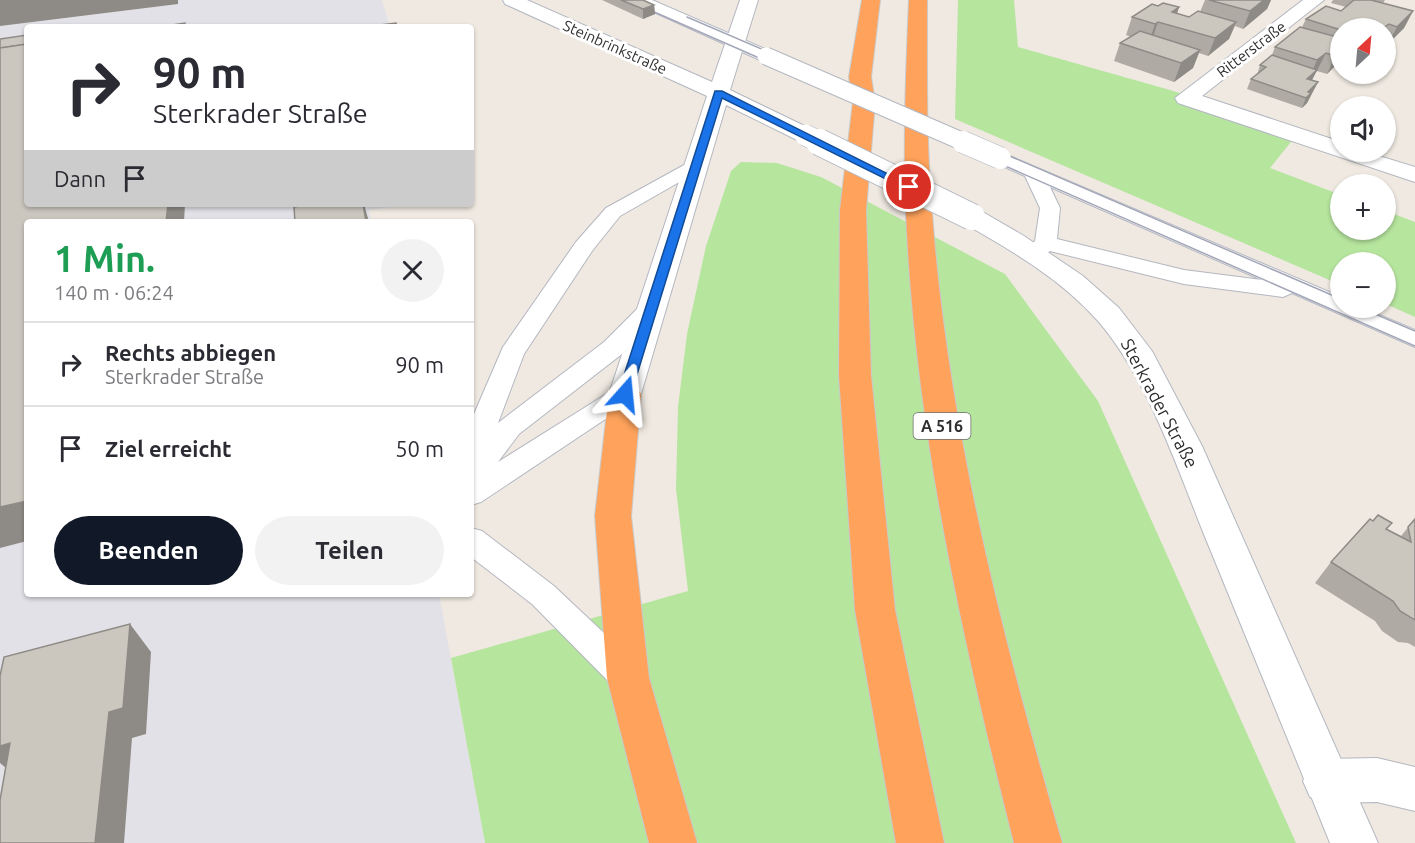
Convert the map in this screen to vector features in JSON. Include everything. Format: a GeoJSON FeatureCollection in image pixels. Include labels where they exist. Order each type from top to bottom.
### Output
{"type":"FeatureCollection","features":[{"type":"Feature","properties":{"kind":"highway"},"geometry":{"type":"LineString","coordinates":[[871,0],[860,77],[864,102],[853,210],[855,375],[875,610],[920,843]]}},
{"type":"Feature","properties":{"kind":"highway","name":"A 516"},"geometry":{"type":"LineString","coordinates":[[918,0],[914,94],[923,279],[941,423],[980,620],[1038,843]]}},
{"type":"Feature","properties":{"kind":"highway"},"geometry":{"type":"LineString","coordinates":[[625,394],[613,516],[628,678],[673,843]]}},
{"type":"Feature","properties":{"kind":"street","name":"Steinbrinkstraße"},"geometry":{"type":"LineString","coordinates":[[512,0],[719,93]]}},
{"type":"Feature","properties":{"kind":"street"},"geometry":{"type":"LineString","coordinates":[[625,394],[695,165],[749,0]]}},
{"type":"Feature","properties":{"kind":"street","name":"Ritterstraße"},"geometry":{"type":"LineString","coordinates":[[1315,0],[1186,98],[1330,147]]}},
{"type":"Feature","properties":{"kind":"street","name":"Sterkrader Straße"},"geometry":{"type":"LineString","coordinates":[[719,93],[972,218],[1040,248],[1090,295],[1125,334],[1161,397],[1210,504],[1354,843]]}},
{"type":"Feature","properties":{"kind":"street"},"geometry":{"type":"LineString","coordinates":[[1376,162],[1415,175]]}},
{"type":"Feature","properties":{"kind":"street"},"geometry":{"type":"LineString","coordinates":[[1326,781],[1377,780],[1415,789]]}},
{"type":"Feature","properties":{"kind":"lane"},"geometry":{"type":"LineString","coordinates":[[639,0],[1330,302]]}},
{"type":"Feature","properties":{"kind":"lane"},"geometry":{"type":"LineString","coordinates":[[474,448],[512,353],[584,247],[613,212],[695,165]]}},
{"type":"Feature","properties":{"kind":"lane"},"geometry":{"type":"LineString","coordinates":[[1033,172],[1050,208],[1040,248],[1184,277],[1309,292]]}},
{"type":"Feature","properties":{"kind":"lane"},"geometry":{"type":"LineString","coordinates":[[474,475],[509,427],[613,348],[652,307]]}},
{"type":"Feature","properties":{"kind":"lane"},"geometry":{"type":"LineString","coordinates":[[1367,318],[1415,339]]}},
{"type":"Feature","properties":{"kind":"lane"},"geometry":{"type":"LineString","coordinates":[[474,492],[625,394]]}},
{"type":"Feature","properties":{"kind":"lane"},"geometry":{"type":"LineString","coordinates":[[474,542],[543,595],[628,678]]}},
{"type":"Feature","properties":{"kind":"shaded area"},"geometry":{"type":"Polygon","coordinates":[[[0,0],[382,0],[389,24],[24,24],[24,207],[389,207],[369,210],[370,219],[24,219],[24,597],[440,597],[485,843],[0,843],[0,0]]]}},
{"type":"Feature","properties":{"kind":"green space"},"geometry":{"type":"Polygon","coordinates":[[[958,0],[1014,0],[1018,47],[1170,90],[1299,132],[1270,168],[1330,191],[1330,240],[1396,240],[1396,215],[1415,222],[1415,317],[1396,308],[1396,252],[1330,252],[1330,280],[955,119],[958,0]]]}},
{"type":"Feature","properties":{"kind":"green space"},"geometry":{"type":"Polygon","coordinates":[[[741,162],[777,163],[821,177],[1005,274],[1098,401],[1296,843],[485,843],[451,658],[688,591],[676,489],[678,407],[687,334],[706,246],[731,171],[741,162]]]}},
{"type":"Feature","properties":{"kind":"building"},"geometry":{"type":"Polygon","coordinates":[[[621,0],[643,0],[654,5],[643,9],[621,0]]]}},
{"type":"Feature","properties":{"kind":"building"},"geometry":{"type":"Polygon","coordinates":[[[1209,0],[1264,0],[1250,11],[1209,0]]]}},
{"type":"Feature","properties":{"kind":"building"},"geometry":{"type":"Polygon","coordinates":[[[1354,0],[1371,0],[1413,11],[1397,27],[1396,18],[1330,18],[1330,27],[1306,19],[1326,6],[1341,11],[1354,0]]]}},
{"type":"Feature","properties":{"kind":"building"},"geometry":{"type":"Polygon","coordinates":[[[1163,3],[1179,7],[1172,12],[1189,17],[1198,11],[1236,22],[1215,38],[1132,17],[1152,4],[1158,6],[1163,3]]]}},
{"type":"Feature","properties":{"kind":"building"},"geometry":{"type":"Polygon","coordinates":[[[1300,27],[1330,35],[1330,54],[1326,53],[1317,60],[1275,47],[1300,27]]]}},
{"type":"Feature","properties":{"kind":"building"},"geometry":{"type":"Polygon","coordinates":[[[1140,31],[1200,50],[1181,63],[1120,43],[1140,31]]]}},
{"type":"Feature","properties":{"kind":"building"},"geometry":{"type":"Polygon","coordinates":[[[24,35],[24,44],[0,48],[0,39],[24,35]]]}},
{"type":"Feature","properties":{"kind":"building"},"geometry":{"type":"Polygon","coordinates":[[[24,44],[24,207],[168,207],[166,219],[24,219],[24,502],[0,507],[0,48],[24,44]]]}},
{"type":"Feature","properties":{"kind":"building"},"geometry":{"type":"Polygon","coordinates":[[[1272,55],[1317,70],[1307,79],[1318,82],[1308,92],[1311,93],[1306,98],[1251,79],[1266,67],[1260,65],[1272,55]]]}},
{"type":"Feature","properties":{"kind":"building"},"geometry":{"type":"Polygon","coordinates":[[[294,207],[364,207],[366,219],[295,219],[294,207]]]}},
{"type":"Feature","properties":{"kind":"building"},"geometry":{"type":"Polygon","coordinates":[[[1378,515],[1392,523],[1386,529],[1411,542],[1408,527],[1415,519],[1415,620],[1400,611],[1393,601],[1331,562],[1370,519],[1373,521],[1378,515]]]}},
{"type":"Feature","properties":{"kind":"building"},"geometry":{"type":"Polygon","coordinates":[[[130,624],[123,708],[109,712],[95,843],[0,843],[0,800],[10,743],[0,746],[0,676],[4,657],[130,624]]]}},
{"type":"Feature","properties":{"kind":"tram line"},"geometry":{"type":"LineString","coordinates":[[627,0],[1415,346]]}},
{"type":"Feature","properties":{"kind":"tram line"},"geometry":{"type":"LineString","coordinates":[[687,17],[764,50]]}},
{"type":"Feature","properties":{"kind":"tram line"},"geometry":{"type":"LineString","coordinates":[[836,81],[1330,294]]}},
{"type":"Feature","properties":{"kind":"tram line"},"geometry":{"type":"LineString","coordinates":[[1384,318],[1415,331]]}},
{"type":"Feature","properties":{"kind":"route"},"geometry":{"type":"LineString","coordinates":[[625,394],[719,93],[909,187]]}}]}
